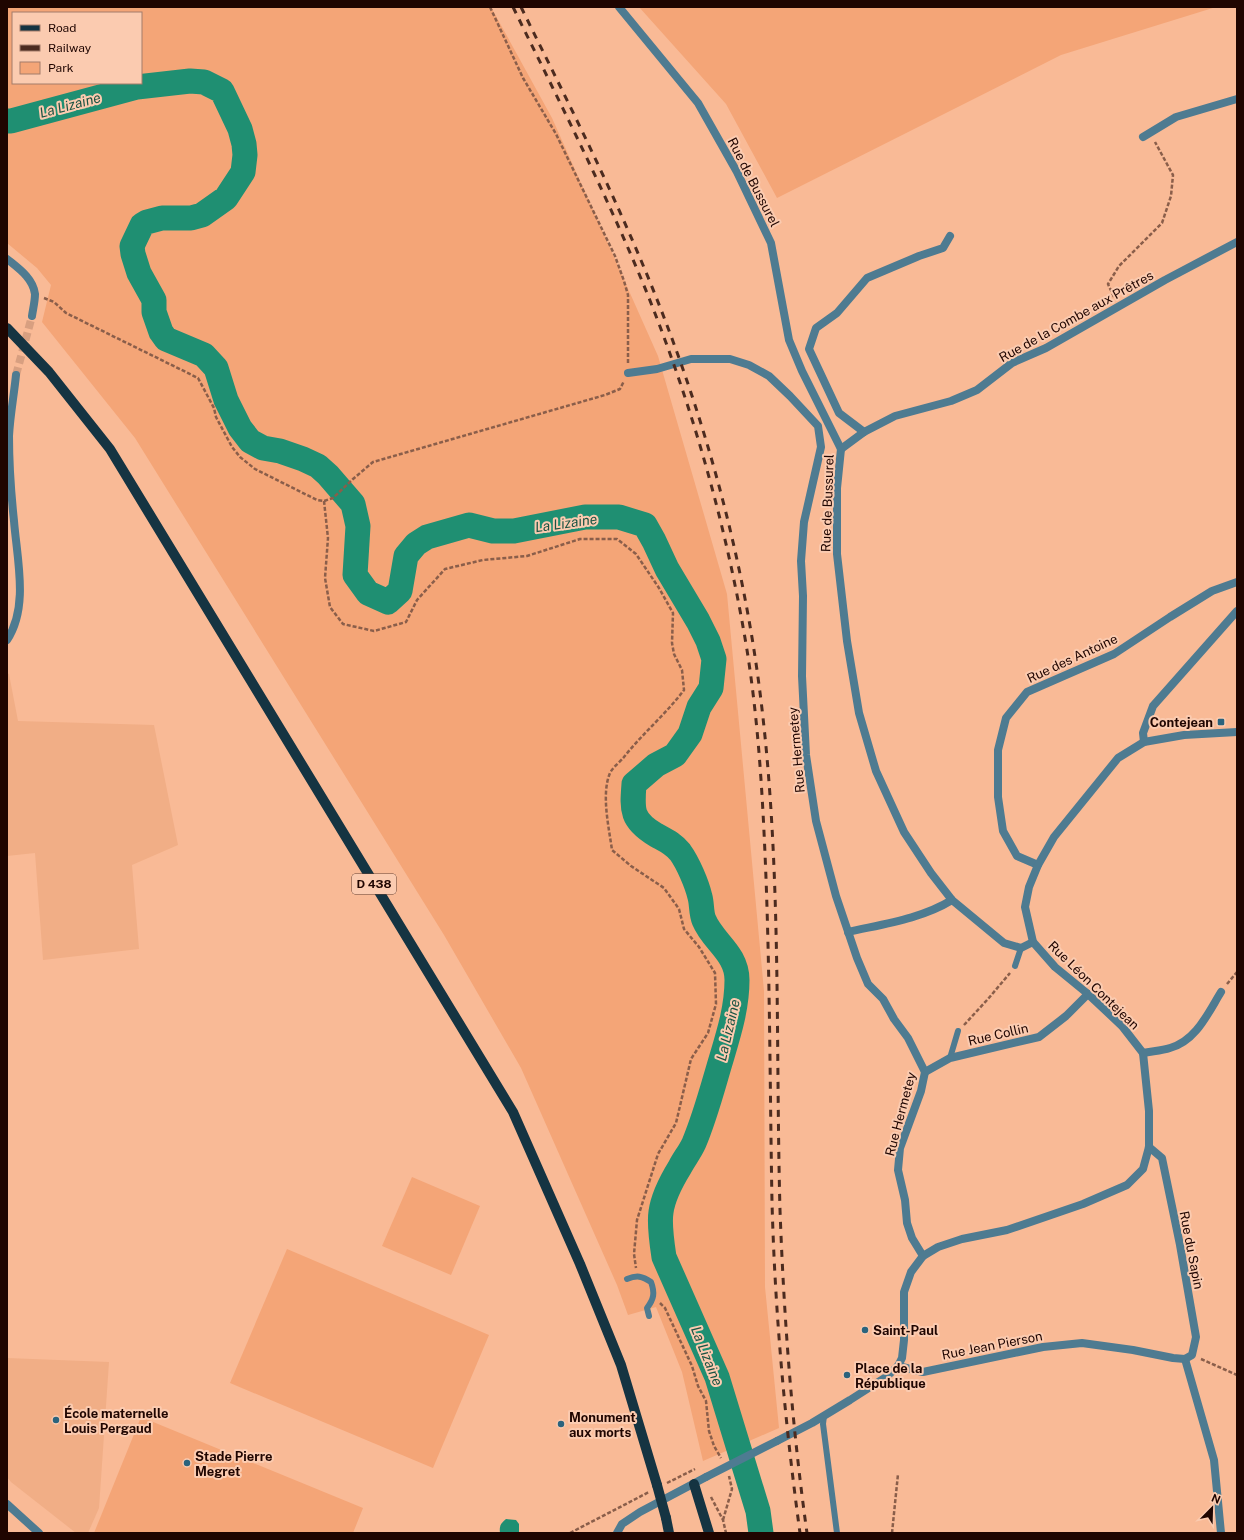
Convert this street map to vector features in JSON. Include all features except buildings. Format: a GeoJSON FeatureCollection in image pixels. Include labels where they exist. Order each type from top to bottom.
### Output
{"type":"FeatureCollection","features":[{"type":"Feature","properties":{"kind":"main road","name":"D 438"},"geometry":{"type":"LineString","coordinates":[[7,328],[49,372],[110,449],[513,1112],[580,1264],[621,1366],[658,1486],[669,1533]]}},
{"type":"Feature","properties":{"kind":"main road"},"geometry":{"type":"LineString","coordinates":[[694,1484],[708,1533]]}},
{"type":"Feature","properties":{"kind":"street","name":"Rue de Bussurel"},"geometry":{"type":"LineString","coordinates":[[620,7],[698,103],[737,172],[771,243],[789,340],[802,371],[841,449],[837,488],[837,554],[847,641],[859,713],[876,771],[904,832],[931,873],[952,900],[1004,943],[1021,948]]}},
{"type":"Feature","properties":{"kind":"street"},"geometry":{"type":"LineString","coordinates":[[1146,135],[1176,117],[1237,99]]}},
{"type":"Feature","properties":{"kind":"street"},"geometry":{"type":"LineString","coordinates":[[864,432],[839,413],[809,349],[816,328],[837,313],[867,278],[920,256],[944,248],[950,236]]}},
{"type":"Feature","properties":{"kind":"street","name":"Rue de la Combe aux Prêtres"},"geometry":{"type":"LineString","coordinates":[[841,449],[864,432],[895,416],[951,401],[977,390],[1012,363],[1046,348],[1164,280],[1237,242]]}},
{"type":"Feature","properties":{"kind":"street"},"geometry":{"type":"LineString","coordinates":[[7,259],[22,271],[32,283],[35,294],[32,316]]}},
{"type":"Feature","properties":{"kind":"street","name":"Rue Hermetey"},"geometry":{"type":"LineString","coordinates":[[628,373],[657,369],[691,359],[730,360],[749,365],[769,376],[818,426],[821,447],[804,522],[801,561],[803,596],[802,676],[806,755],[816,821],[836,896],[848,932],[868,984],[882,1000],[908,1038],[925,1072],[921,1091],[900,1148],[898,1170],[905,1200],[907,1223],[912,1238],[923,1256]]}},
{"type":"Feature","properties":{"kind":"street"},"geometry":{"type":"LineString","coordinates":[[7,640],[12,633],[18,614],[20,592],[9,435],[16,375]]}},
{"type":"Feature","properties":{"kind":"street","name":"Rue des Antoine"},"geometry":{"type":"LineString","coordinates":[[1038,865],[1017,856],[1003,831],[998,797],[998,750],[1006,718],[1027,692],[1114,654],[1212,591],[1237,582]]}},
{"type":"Feature","properties":{"kind":"street"},"geometry":{"type":"LineString","coordinates":[[1237,611],[1152,706],[1143,733],[1144,742],[1184,736],[1237,732]]}},
{"type":"Feature","properties":{"kind":"street","name":"Rue Léon Contejean"},"geometry":{"type":"LineString","coordinates":[[1143,1053],[1122,1026],[1088,994],[1055,967],[1033,942],[1025,907],[1029,886],[1038,865],[1054,837],[1118,758],[1144,742]]}},
{"type":"Feature","properties":{"kind":"street"},"geometry":{"type":"LineString","coordinates":[[848,932],[898,921],[937,909],[952,900]]}},
{"type":"Feature","properties":{"kind":"street"},"geometry":{"type":"LineString","coordinates":[[1021,948],[1033,942]]}},
{"type":"Feature","properties":{"kind":"street"},"geometry":{"type":"LineString","coordinates":[[617,1533],[622,1524],[651,1505],[824,1416],[886,1377],[898,1366],[902,1358],[904,1340],[904,1292],[910,1272],[923,1256],[938,1247],[962,1239],[1007,1230],[1083,1204],[1127,1185],[1143,1169],[1149,1147],[1149,1111],[1143,1053],[1171,1048],[1185,1041],[1195,1033],[1221,992]]}},
{"type":"Feature","properties":{"kind":"street","name":"Rue Collin"},"geometry":{"type":"LineString","coordinates":[[925,1072],[950,1058],[1039,1037],[1066,1016],[1088,994]]}},
{"type":"Feature","properties":{"kind":"street","name":"Rue du Sapin"},"geometry":{"type":"LineString","coordinates":[[1149,1147],[1162,1158],[1177,1231],[1196,1337],[1188,1357]]}},
{"type":"Feature","properties":{"kind":"street","name":"Rue Jean Pierson"},"geometry":{"type":"LineString","coordinates":[[898,1366],[923,1372],[1043,1347],[1082,1343],[1133,1350],[1173,1358],[1188,1357]]}},
{"type":"Feature","properties":{"kind":"street"},"geometry":{"type":"LineString","coordinates":[[1188,1357],[1214,1460],[1221,1533]]}},
{"type":"Feature","properties":{"kind":"street"},"geometry":{"type":"LineString","coordinates":[[7,1504],[39,1533]]}},
{"type":"Feature","properties":{"kind":"lane"},"geometry":{"type":"LineString","coordinates":[[1015,966],[1021,948]]}},
{"type":"Feature","properties":{"kind":"lane"},"geometry":{"type":"LineString","coordinates":[[950,1058],[958,1032]]}},
{"type":"Feature","properties":{"kind":"lane"},"geometry":{"type":"LineString","coordinates":[[627,1279],[636,1276],[644,1277],[651,1282],[654,1290],[653,1298],[647,1308],[649,1316]]}},
{"type":"Feature","properties":{"kind":"lane"},"geometry":{"type":"LineString","coordinates":[[824,1416],[823,1424],[837,1533]]}},
{"type":"Feature","properties":{"kind":"path"},"geometry":{"type":"LineString","coordinates":[[35,294],[54,302],[66,313],[198,378],[214,408],[216,417],[232,446],[240,457],[255,469],[317,500],[324,501],[333,498],[353,478],[373,462],[620,389],[628,373],[628,296],[622,275],[556,134],[523,78],[490,7]]}},
{"type":"Feature","properties":{"kind":"path"},"geometry":{"type":"LineString","coordinates":[[1115,300],[1108,284],[1118,266],[1162,223],[1171,196],[1172,175],[1146,135]]}},
{"type":"Feature","properties":{"kind":"path"},"geometry":{"type":"LineString","coordinates":[[324,501],[328,538],[325,578],[330,607],[344,624],[374,630],[406,622],[417,600],[445,569],[483,560],[527,556],[580,539],[617,539],[636,554],[659,588],[673,613],[672,643],[674,654],[682,670],[684,690],[671,707],[636,743],[610,773],[606,793],[608,827],[612,850],[631,866],[664,888],[679,909],[684,929],[699,947],[715,973],[716,1004],[708,1033],[691,1059],[676,1123],[658,1154],[637,1220],[634,1254],[636,1276]]}},
{"type":"Feature","properties":{"kind":"path"},"geometry":{"type":"LineString","coordinates":[[958,1032],[1015,966]]}},
{"type":"Feature","properties":{"kind":"path"},"geometry":{"type":"LineString","coordinates":[[1221,992],[1237,972]]}},
{"type":"Feature","properties":{"kind":"path"},"geometry":{"type":"LineString","coordinates":[[653,1298],[665,1308],[692,1366],[698,1386],[706,1401],[709,1432],[714,1446],[724,1465]]}},
{"type":"Feature","properties":{"kind":"path"},"geometry":{"type":"LineString","coordinates":[[1188,1357],[1237,1375]]}},
{"type":"Feature","properties":{"kind":"path"},"geometry":{"type":"LineString","coordinates":[[570,1533],[658,1486],[698,1468]]}},
{"type":"Feature","properties":{"kind":"path"},"geometry":{"type":"LineString","coordinates":[[723,1520],[732,1489],[727,1472]]}},
{"type":"Feature","properties":{"kind":"path"},"geometry":{"type":"LineString","coordinates":[[892,1533],[898,1474]]}},
{"type":"Feature","properties":{"kind":"shaded area"},"geometry":{"type":"Polygon","coordinates":[[[7,673],[9,674],[18,721],[154,725],[178,845],[132,865],[139,949],[43,960],[35,853],[7,856],[7,673]]]}},
{"type":"Feature","properties":{"kind":"shaded area","name":"École maternelle Louis Pergaud"},"geometry":{"type":"Polygon","coordinates":[[[7,1358],[109,1362],[99,1508],[88,1533],[76,1533],[11,1482],[7,1477],[7,1358]]]}},
{"type":"Feature","properties":{"kind":"shaded area"},"geometry":{"type":"Polygon","coordinates":[[[506,1519],[516,1520],[519,1524],[519,1533],[500,1533],[501,1525],[506,1519]]]}},
{"type":"Feature","properties":{"kind":"green space"},"geometry":{"type":"Polygon","coordinates":[[[7,7],[491,7],[552,118],[658,356],[727,594],[764,991],[765,1287],[779,1428],[703,1461],[682,1372],[656,1307],[628,1315],[617,1285],[521,1068],[444,935],[135,438],[42,322],[51,285],[37,268],[7,243],[7,7]]]}},
{"type":"Feature","properties":{"kind":"green space"},"geometry":{"type":"Polygon","coordinates":[[[639,7],[1216,7],[1061,55],[777,198],[726,104],[639,7]]]}},
{"type":"Feature","properties":{"kind":"green space"},"geometry":{"type":"Polygon","coordinates":[[[412,1177],[480,1206],[451,1275],[382,1246],[412,1177]]]}},
{"type":"Feature","properties":{"kind":"green space"},"geometry":{"type":"Polygon","coordinates":[[[287,1249],[489,1335],[433,1468],[230,1383],[287,1249]]]}},
{"type":"Feature","properties":{"kind":"green space","name":"Stade Pierre Megret"},"geometry":{"type":"Polygon","coordinates":[[[141,1417],[363,1508],[353,1533],[94,1533],[141,1417]]]}},
{"type":"Feature","properties":{"kind":"waterway","name":"La Lizaine"},"geometry":{"type":"LineString","coordinates":[[7,121],[137,87],[190,81],[204,82],[222,91],[240,129],[244,144],[245,155],[243,172],[226,198],[202,215],[191,218],[162,218],[142,225],[132,246],[133,254],[139,273],[154,300],[154,312],[161,332],[166,339],[204,355],[216,368],[226,400],[240,428],[250,441],[263,448],[280,451],[318,466],[328,475],[353,504],[358,526],[355,575],[368,593],[388,602],[400,591],[406,556],[416,544],[427,537],[469,525],[493,531],[514,531],[585,517],[619,517],[645,525],[667,569],[698,621],[708,641],[714,659],[711,688],[699,707],[690,734],[675,755],[656,765],[634,784],[633,808],[642,824],[648,830],[675,846],[686,862],[699,892],[704,920],[708,928],[733,962],[736,971],[737,991],[729,1033],[705,1113],[694,1143],[674,1177],[666,1195],[660,1217],[664,1257],[717,1377],[758,1511],[761,1533]]}},
{"type":"Feature","properties":{"kind":"tunnel"},"geometry":{"type":"LineString","coordinates":[[16,375],[32,316]]}},
{"type":"Feature","properties":{"kind":"railway"},"geometry":{"type":"LineString","coordinates":[[513,7],[616,220],[664,336],[694,424],[707,469],[719,514],[739,604],[751,678],[762,792],[769,1000],[773,1244],[785,1409],[800,1533]]}},
{"type":"Feature","properties":{"kind":"railway"},"geometry":{"type":"LineString","coordinates":[[521,7],[627,228],[669,330],[720,488],[744,595],[754,650],[770,790],[776,930],[780,1210],[786,1332],[793,1413],[807,1533]]}},
{"type":"Feature","properties":{"kind":"place","name":"Contejean"},"geometry":{"type":"Point","coordinates":[1221,722]}},
{"type":"Feature","properties":{"kind":"place","name":"Saint-Paul"},"geometry":{"type":"Point","coordinates":[865,1330]}},
{"type":"Feature","properties":{"kind":"place","name":"Place de la République"},"geometry":{"type":"Point","coordinates":[847,1375]}},
{"type":"Feature","properties":{"kind":"place","name":"École maternelle Louis Pergaud"},"geometry":{"type":"Point","coordinates":[56,1420]}},
{"type":"Feature","properties":{"kind":"place","name":"Monument aux morts"},"geometry":{"type":"Point","coordinates":[561,1424]}},
{"type":"Feature","properties":{"kind":"place","name":"Stade Pierre Megret"},"geometry":{"type":"Point","coordinates":[187,1463]}}]}
